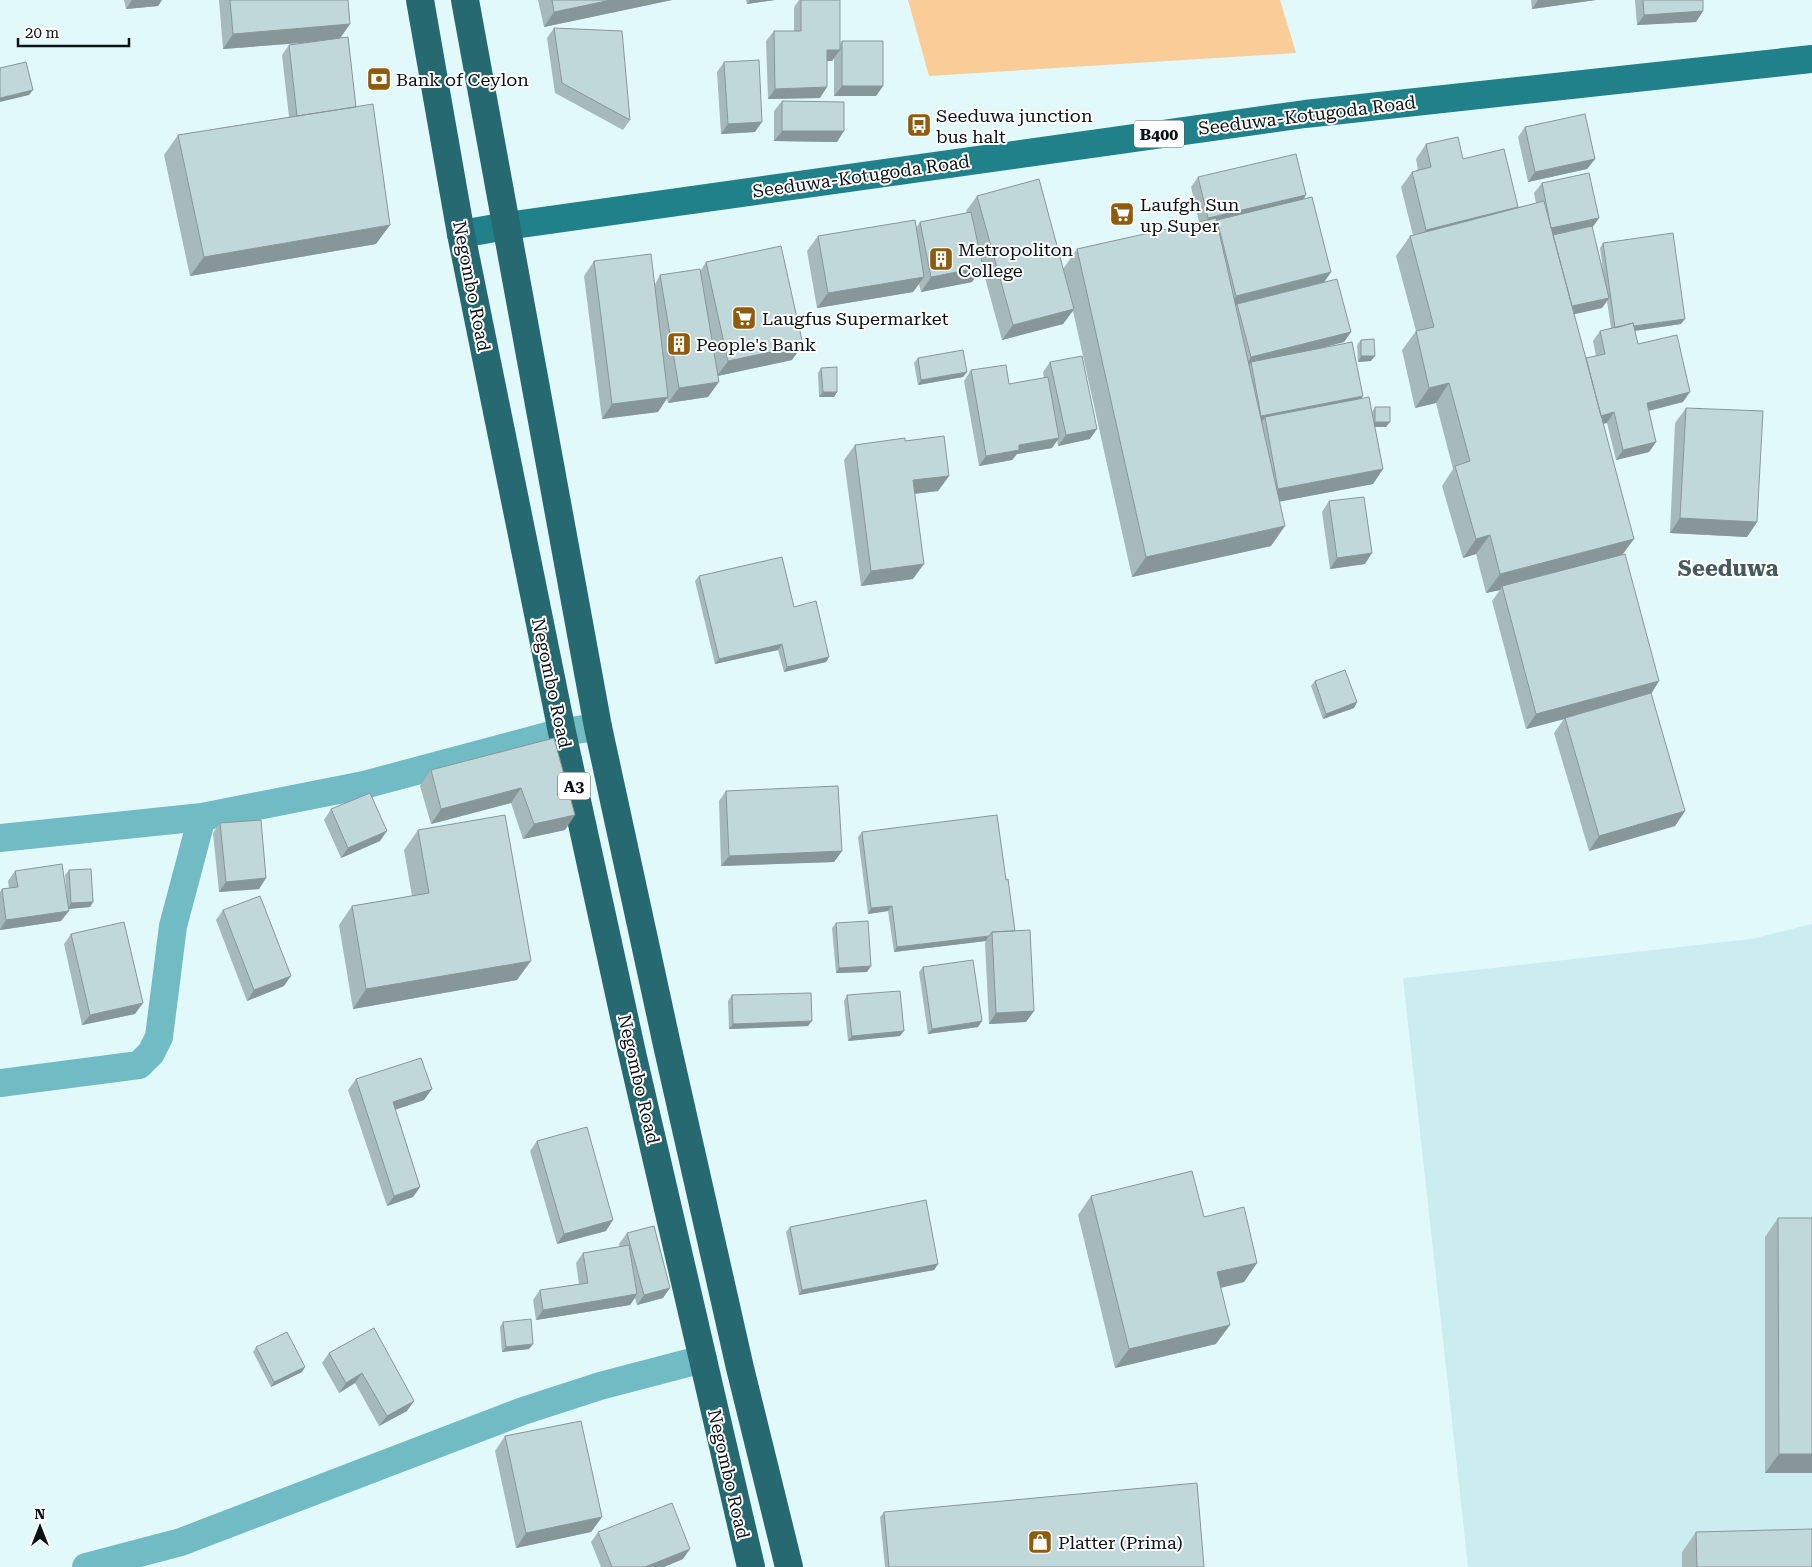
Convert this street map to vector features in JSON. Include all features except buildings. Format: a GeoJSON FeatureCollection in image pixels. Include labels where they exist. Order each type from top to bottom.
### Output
{"type":"FeatureCollection","features":[{"type":"Feature","properties":{"kind":"highway","name":"Negombo Road"},"geometry":{"type":"LineString","coordinates":[[420,0],[461,234],[562,732],[630,1044],[751,1567]]}},
{"type":"Feature","properties":{"kind":"highway","name":"Negombo Road"},"geometry":{"type":"LineString","coordinates":[[465,0],[598,728],[736,1349],[789,1567]]}},
{"type":"Feature","properties":{"kind":"main road","name":"Seeduwa-Kotugoda Road"},"geometry":{"type":"LineString","coordinates":[[461,234],[1305,114],[1812,59]]}},
{"type":"Feature","properties":{"kind":"street"},"geometry":{"type":"LineString","coordinates":[[0,838],[202,817],[364,785],[562,732],[598,728]]}},
{"type":"Feature","properties":{"kind":"street"},"geometry":{"type":"LineString","coordinates":[[0,1083],[139,1065],[151,1053],[159,1037],[172,926],[202,817]]}},
{"type":"Feature","properties":{"kind":"street"},"geometry":{"type":"LineString","coordinates":[[86,1567],[181,1542],[523,1411],[600,1386],[703,1359]]}},
{"type":"Feature","properties":{"kind":"shaded area"},"geometry":{"type":"Polygon","coordinates":[[[908,0],[1280,0],[1296,53],[929,76],[908,0]]]}},
{"type":"Feature","properties":{"kind":"shaded area"},"geometry":{"type":"Polygon","coordinates":[[[1812,924],[1812,1567],[1468,1567],[1403,978],[1751,939],[1812,924]]]}},
{"type":"Feature","properties":{"kind":"place","name":"Bank of Ceylon"},"geometry":{"type":"Point","coordinates":[379,79]}},
{"type":"Feature","properties":{"kind":"place","name":"Seeduwa junction bus halt"},"geometry":{"type":"Point","coordinates":[919,125]}},
{"type":"Feature","properties":{"kind":"place","name":"Laufgh Sun up Super"},"geometry":{"type":"Point","coordinates":[1122,214]}},
{"type":"Feature","properties":{"kind":"place","name":"Metropoliton College"},"geometry":{"type":"Point","coordinates":[941,259]}},
{"type":"Feature","properties":{"kind":"place","name":"Laugfus Supermarket"},"geometry":{"type":"Point","coordinates":[744,318]}},
{"type":"Feature","properties":{"kind":"place","name":"People's Bank"},"geometry":{"type":"Point","coordinates":[679,344]}},
{"type":"Feature","properties":{"kind":"place","name":"Platter (Prima)"},"geometry":{"type":"Point","coordinates":[1040,1542]}},
{"type":"Feature","properties":{"kind":"district","name":"Seeduwa"},"geometry":{"type":"Point","coordinates":[1728,568]}}]}
